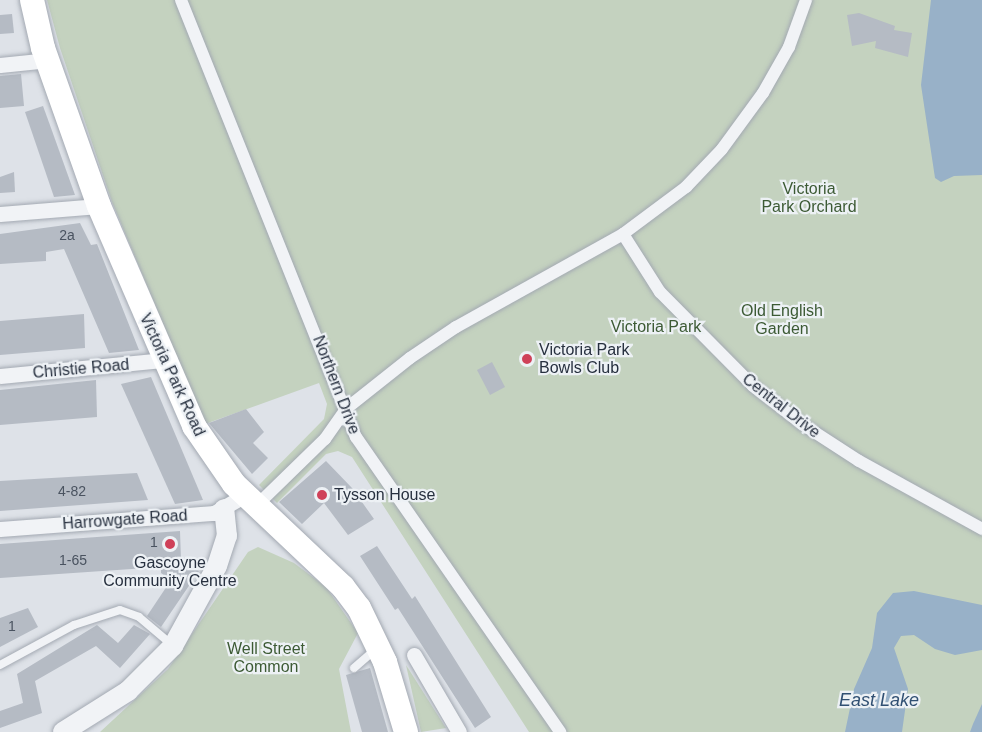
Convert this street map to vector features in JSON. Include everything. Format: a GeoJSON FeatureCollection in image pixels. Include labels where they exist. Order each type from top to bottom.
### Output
{"type":"FeatureCollection","features":[{"type":"Feature","properties":{"kind":"main road","name":"Victoria Park Road"},"geometry":{"type":"LineString","coordinates":[[32,0],[49,60],[99,206],[162,360],[207,449],[251,500],[343,587],[368,622],[376,650],[385,662],[406,732]]}},
{"type":"Feature","properties":{"kind":"street","name":"Northern Drive"},"geometry":{"type":"LineString","coordinates":[[181,0],[347,408],[356,437],[380,476],[560,732]]}},
{"type":"Feature","properties":{"kind":"street"},"geometry":{"type":"LineString","coordinates":[[251,500],[326,439],[347,408],[456,327],[623,234],[686,188],[739,129],[789,47],[806,0]]}},
{"type":"Feature","properties":{"kind":"street"},"geometry":{"type":"LineString","coordinates":[[0,65],[49,60]]}},
{"type":"Feature","properties":{"kind":"street"},"geometry":{"type":"LineString","coordinates":[[0,214],[99,206]]}},
{"type":"Feature","properties":{"kind":"street","name":"Central Drive"},"geometry":{"type":"LineString","coordinates":[[623,234],[660,292],[753,386],[802,424],[868,466],[982,529]]}},
{"type":"Feature","properties":{"kind":"street","name":"Christie Road"},"geometry":{"type":"LineString","coordinates":[[0,376],[162,360]]}},
{"type":"Feature","properties":{"kind":"street","name":"Harrowgate Road"},"geometry":{"type":"LineString","coordinates":[[0,529],[203,515],[251,500]]}},
{"type":"Feature","properties":{"kind":"street"},"geometry":{"type":"LineString","coordinates":[[63,732],[128,691],[173,646],[217,566],[227,536],[224,509]]}},
{"type":"Feature","properties":{"kind":"street"},"geometry":{"type":"LineString","coordinates":[[414,655],[459,732]]}},
{"type":"Feature","properties":{"kind":"lane"},"geometry":{"type":"LineString","coordinates":[[0,665],[74,625],[120,610],[138,617],[173,646]]}},
{"type":"Feature","properties":{"kind":"lane"},"geometry":{"type":"LineString","coordinates":[[354,668],[376,650]]}},
{"type":"Feature","properties":{"kind":"green space","name":"Victoria Park"},"geometry":{"type":"Polygon","coordinates":[[[47,0],[982,0],[982,732],[529,732],[352,457],[338,451],[326,454],[277,503],[259,485],[324,419],[327,404],[319,383],[205,424],[112,202],[60,48],[47,0]]]}},
{"type":"Feature","properties":{"kind":"green space","name":"Well Street Common"},"geometry":{"type":"Polygon","coordinates":[[[258,547],[294,563],[326,587],[358,633],[339,669],[351,732],[100,732],[168,669],[248,552],[258,547]]]}},
{"type":"Feature","properties":{"kind":"green space"},"geometry":{"type":"Polygon","coordinates":[[[406,665],[446,728],[421,732],[406,665]]]}},
{"type":"Feature","properties":{"kind":"water"},"geometry":{"type":"Polygon","coordinates":[[[931,0],[982,0],[982,175],[954,176],[941,182],[935,178],[921,85],[931,0]]]}},
{"type":"Feature","properties":{"kind":"water","name":"East Lake"},"geometry":{"type":"Polygon","coordinates":[[[914,591],[982,605],[982,650],[955,655],[935,649],[914,635],[901,636],[894,648],[908,689],[902,732],[845,732],[854,689],[872,648],[877,613],[893,593],[914,591]]]}},
{"type":"Feature","properties":{"kind":"water"},"geometry":{"type":"Polygon","coordinates":[[[982,704],[982,732],[970,732],[973,724],[982,704]]]}},
{"type":"Feature","properties":{"kind":"building"},"geometry":{"type":"Polygon","coordinates":[[[859,13],[895,26],[894,30],[912,33],[908,57],[875,48],[876,41],[852,46],[847,15],[859,13]]]}},
{"type":"Feature","properties":{"kind":"building"},"geometry":{"type":"Polygon","coordinates":[[[12,14],[14,33],[0,34],[0,15],[12,14]]]}},
{"type":"Feature","properties":{"kind":"building"},"geometry":{"type":"Polygon","coordinates":[[[21,74],[24,106],[0,108],[0,76],[21,74]]]}},
{"type":"Feature","properties":{"kind":"building"},"geometry":{"type":"Polygon","coordinates":[[[43,106],[75,195],[54,197],[25,112],[43,106]]]}},
{"type":"Feature","properties":{"kind":"building"},"geometry":{"type":"Polygon","coordinates":[[[14,172],[15,192],[0,193],[0,177],[14,172]]]}},
{"type":"Feature","properties":{"kind":"building"},"geometry":{"type":"Polygon","coordinates":[[[80,223],[91,245],[97,244],[139,350],[109,353],[64,249],[46,252],[46,261],[0,264],[0,234],[80,223]]]}},
{"type":"Feature","properties":{"kind":"building"},"geometry":{"type":"Polygon","coordinates":[[[84,314],[85,348],[0,355],[0,321],[84,314]]]}},
{"type":"Feature","properties":{"kind":"building"},"geometry":{"type":"Polygon","coordinates":[[[492,362],[505,387],[490,395],[477,370],[492,362]]]}},
{"type":"Feature","properties":{"kind":"building"},"geometry":{"type":"Polygon","coordinates":[[[151,377],[203,500],[175,504],[121,384],[151,377]]]}},
{"type":"Feature","properties":{"kind":"building"},"geometry":{"type":"Polygon","coordinates":[[[96,380],[97,417],[0,425],[0,390],[96,380]]]}},
{"type":"Feature","properties":{"kind":"building"},"geometry":{"type":"Polygon","coordinates":[[[246,409],[264,432],[253,443],[268,458],[252,474],[209,423],[246,409]]]}},
{"type":"Feature","properties":{"kind":"building","name":"Tysson House"},"geometry":{"type":"Polygon","coordinates":[[[326,461],[352,488],[374,519],[348,535],[324,503],[302,524],[279,502],[326,461]]]}},
{"type":"Feature","properties":{"kind":"building"},"geometry":{"type":"Polygon","coordinates":[[[137,473],[148,500],[0,511],[0,481],[137,473]]]}},
{"type":"Feature","properties":{"kind":"building"},"geometry":{"type":"Polygon","coordinates":[[[180,531],[181,560],[199,571],[161,627],[147,616],[171,580],[161,573],[161,567],[0,578],[0,544],[180,531]]]}},
{"type":"Feature","properties":{"kind":"building"},"geometry":{"type":"Polygon","coordinates":[[[377,546],[412,599],[415,596],[491,717],[475,728],[398,608],[395,610],[360,556],[377,546]]]}},
{"type":"Feature","properties":{"kind":"building"},"geometry":{"type":"Polygon","coordinates":[[[28,608],[38,627],[0,647],[0,618],[28,608]]]}},
{"type":"Feature","properties":{"kind":"building"},"geometry":{"type":"Polygon","coordinates":[[[97,625],[118,643],[134,625],[150,634],[120,668],[96,646],[35,681],[42,713],[0,728],[0,711],[23,703],[17,674],[97,625]]]}},
{"type":"Feature","properties":{"kind":"building"},"geometry":{"type":"Polygon","coordinates":[[[370,668],[388,732],[362,732],[346,675],[370,668]]]}},
{"type":"Feature","properties":{"kind":"place","name":"Victoria Park Bowls Club"},"geometry":{"type":"Point","coordinates":[527,359]}},
{"type":"Feature","properties":{"kind":"place","name":"Tysson House"},"geometry":{"type":"Point","coordinates":[322,495]}},
{"type":"Feature","properties":{"kind":"place","name":"Gascoyne Community Centre"},"geometry":{"type":"Point","coordinates":[170,544]}},
{"type":"Feature","properties":{"kind":"park label","name":"Victoria Park Orchard"},"geometry":{"type":"Point","coordinates":[809,198]}},
{"type":"Feature","properties":{"kind":"park label","name":"Old English Garden"},"geometry":{"type":"Point","coordinates":[782,320]}}]}
